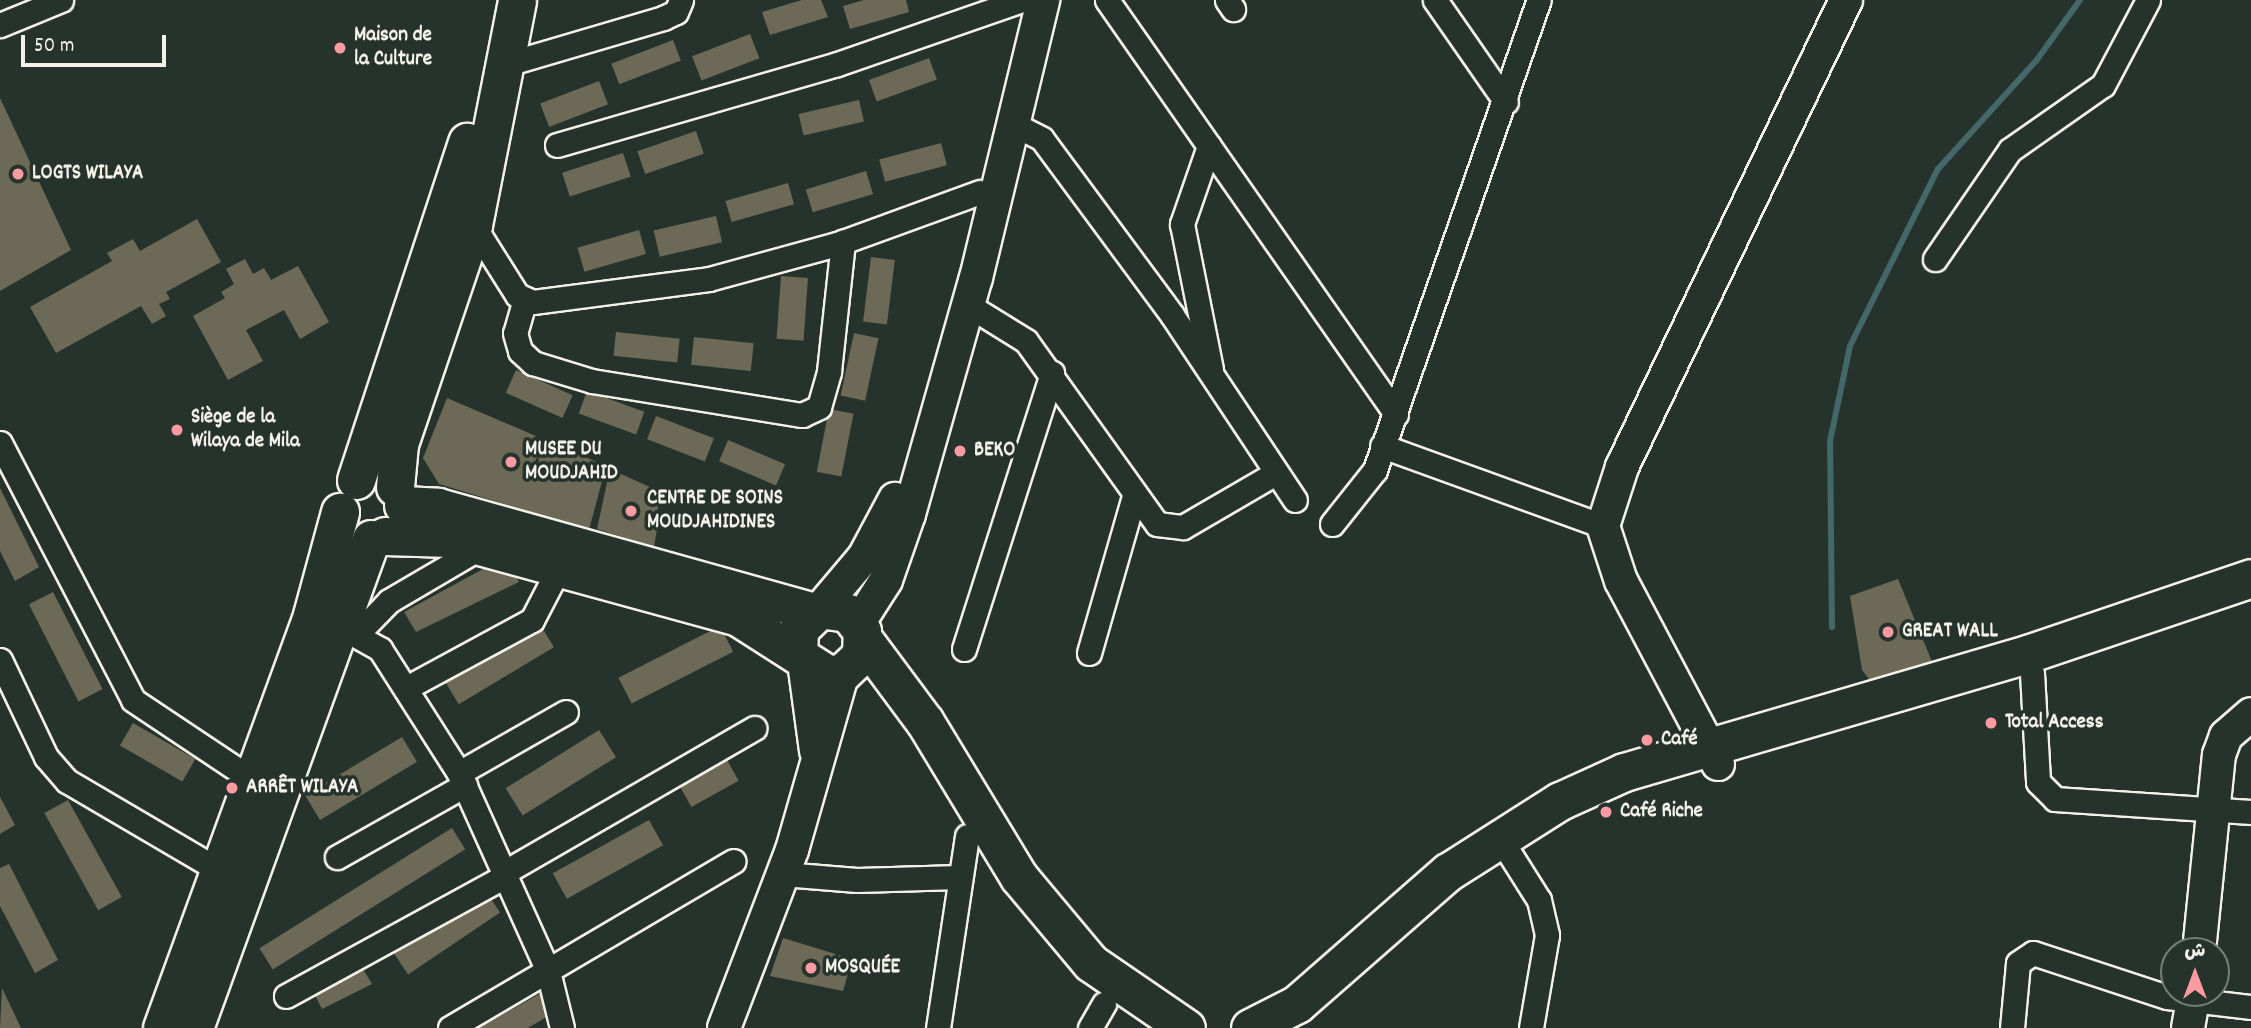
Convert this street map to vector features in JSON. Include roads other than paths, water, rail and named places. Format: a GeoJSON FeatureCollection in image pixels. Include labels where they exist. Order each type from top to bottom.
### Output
{"type":"FeatureCollection","features":[{"type":"Feature","properties":{"kind":"main road"},"geometry":{"type":"LineString","coordinates":[[194,1028],[335,623],[343,494],[356,480],[457,184],[492,0]]}},
{"type":"Feature","properties":{"kind":"main road"},"geometry":{"type":"LineString","coordinates":[[162,1028],[250,778],[335,623],[388,517],[398,444],[473,225],[507,64],[517,0]]}},
{"type":"Feature","properties":{"kind":"main road"},"geometry":{"type":"LineString","coordinates":[[817,759],[799,629],[864,557],[892,509],[981,192],[1023,0]]}},
{"type":"Feature","properties":{"kind":"main road"},"geometry":{"type":"LineString","coordinates":[[724,1028],[783,874],[817,759],[854,651],[897,548],[968,305],[1043,0]]}},
{"type":"Feature","properties":{"kind":"main road"},"geometry":{"type":"LineString","coordinates":[[1712,755],[1616,570],[1603,526],[1622,467],[1846,0]]}},
{"type":"Feature","properties":{"kind":"main road"},"geometry":{"type":"LineString","coordinates":[[356,480],[377,477],[388,517]]}},
{"type":"Feature","properties":{"kind":"main road"},"geometry":{"type":"LineString","coordinates":[[340,512],[350,531],[388,517],[438,507],[817,611],[848,613],[854,651],[887,696],[967,836],[1030,928],[1097,1016],[1144,1028]]}},
{"type":"Feature","properties":{"kind":"main road"},"geometry":{"type":"LineString","coordinates":[[388,517],[481,547],[738,617],[801,658],[815,671],[854,651]]}},
{"type":"Feature","properties":{"kind":"main road"},"geometry":{"type":"LineString","coordinates":[[1758,742],[2251,578]]}},
{"type":"Feature","properties":{"kind":"main road"},"geometry":{"type":"LineString","coordinates":[[1250,1028],[1297,1004],[1448,872],[1501,836],[1625,772],[1712,755],[2032,673],[2251,600]]}},
{"type":"Feature","properties":{"kind":"main road"},"geometry":{"type":"LineString","coordinates":[[854,651],[925,722],[1019,877],[1091,963],[1186,1028]]}},
{"type":"Feature","properties":{"kind":"main road"},"geometry":{"type":"LineString","coordinates":[[2200,937],[2219,755],[2226,736],[2251,713]]}},
{"type":"Feature","properties":{"kind":"main road"},"geometry":{"type":"LineString","coordinates":[[1292,1028],[1508,851],[1574,816],[1712,755]]}},
{"type":"Feature","properties":{"kind":"street"},"geometry":{"type":"LineString","coordinates":[[0,25],[61,0]]}},
{"type":"Feature","properties":{"kind":"street"},"geometry":{"type":"LineString","coordinates":[[507,64],[663,18],[676,12],[681,0]]}},
{"type":"Feature","properties":{"kind":"street"},"geometry":{"type":"LineString","coordinates":[[557,145],[837,64],[1023,0]]}},
{"type":"Feature","properties":{"kind":"street"},"geometry":{"type":"LineString","coordinates":[[1037,0],[1043,0]]}},
{"type":"Feature","properties":{"kind":"street"},"geometry":{"type":"LineString","coordinates":[[1107,0],[1396,414]]}},
{"type":"Feature","properties":{"kind":"street"},"geometry":{"type":"LineString","coordinates":[[1435,0],[1506,102]]}},
{"type":"Feature","properties":{"kind":"street"},"geometry":{"type":"LineString","coordinates":[[1332,524],[1359,497],[1396,414],[1506,102],[1539,0]]}},
{"type":"Feature","properties":{"kind":"street"},"geometry":{"type":"LineString","coordinates":[[1935,258],[2010,150],[2103,85],[2148,0]]}},
{"type":"Feature","properties":{"kind":"street"},"geometry":{"type":"LineString","coordinates":[[1014,125],[1042,139],[1172,315],[1274,474],[1296,500]]}},
{"type":"Feature","properties":{"kind":"street"},"geometry":{"type":"LineString","coordinates":[[1209,146],[1182,224],[1212,381]]}},
{"type":"Feature","properties":{"kind":"street"},"geometry":{"type":"LineString","coordinates":[[525,299],[611,295],[709,279],[843,242],[981,192]]}},
{"type":"Feature","properties":{"kind":"street"},"geometry":{"type":"LineString","coordinates":[[473,225],[525,299]]}},
{"type":"Feature","properties":{"kind":"street"},"geometry":{"type":"LineString","coordinates":[[525,299],[515,333],[520,351],[533,363],[592,381],[802,415],[819,407],[829,371],[843,242]]}},
{"type":"Feature","properties":{"kind":"street"},"geometry":{"type":"LineString","coordinates":[[968,305],[1026,341],[1052,373],[1134,496],[1169,529],[1274,474]]}},
{"type":"Feature","properties":{"kind":"street"},"geometry":{"type":"LineString","coordinates":[[964,649],[1052,373]]}},
{"type":"Feature","properties":{"kind":"street"},"geometry":{"type":"LineString","coordinates":[[0,443],[133,700],[250,778]]}},
{"type":"Feature","properties":{"kind":"street"},"geometry":{"type":"LineString","coordinates":[[1382,446],[1603,526]]}},
{"type":"Feature","properties":{"kind":"street"},"geometry":{"type":"LineString","coordinates":[[1088,653],[1134,496]]}},
{"type":"Feature","properties":{"kind":"street"},"geometry":{"type":"LineString","coordinates":[[335,623],[389,601],[481,547]]}},
{"type":"Feature","properties":{"kind":"street"},"geometry":{"type":"LineString","coordinates":[[408,687],[532,620],[559,568]]}},
{"type":"Feature","properties":{"kind":"street"},"geometry":{"type":"LineString","coordinates":[[335,623],[380,649],[408,687],[462,779],[548,971],[562,1028]]}},
{"type":"Feature","properties":{"kind":"street"},"geometry":{"type":"LineString","coordinates":[[0,660],[46,757],[68,781],[216,869]]}},
{"type":"Feature","properties":{"kind":"street"},"geometry":{"type":"LineString","coordinates":[[2032,673],[2042,791],[2054,799],[2213,814],[2251,812]]}},
{"type":"Feature","properties":{"kind":"street"},"geometry":{"type":"LineString","coordinates":[[337,857],[566,712]]}},
{"type":"Feature","properties":{"kind":"street"},"geometry":{"type":"LineString","coordinates":[[286,996],[506,873],[754,728]]}},
{"type":"Feature","properties":{"kind":"street"},"geometry":{"type":"LineString","coordinates":[[938,1028],[967,836]]}},
{"type":"Feature","properties":{"kind":"street"},"geometry":{"type":"LineString","coordinates":[[1508,851],[1539,900],[1547,935],[1531,1028]]}},
{"type":"Feature","properties":{"kind":"street"},"geometry":{"type":"LineString","coordinates":[[450,1028],[734,861]]}},
{"type":"Feature","properties":{"kind":"street"},"geometry":{"type":"LineString","coordinates":[[783,874],[857,880],[959,877]]}},
{"type":"Feature","properties":{"kind":"street"},"geometry":{"type":"LineString","coordinates":[[2012,1028],[2018,963],[2033,953],[2160,996]]}},
{"type":"Feature","properties":{"kind":"street"},"geometry":{"type":"LineString","coordinates":[[2230,1007],[2251,1007]]}},
{"type":"Feature","properties":{"kind":"waterway"},"geometry":{"type":"LineString","coordinates":[[1832,627],[1830,441],[1850,346],[1938,169],[2036,61],[2080,0]]}},
{"type":"Feature","properties":{"kind":"place","name":"Maison de la Culture"},"geometry":{"type":"Point","coordinates":[340,48]}},
{"type":"Feature","properties":{"kind":"place","name":"LOGTS WILAYA"},"geometry":{"type":"Point","coordinates":[18,174]}},
{"type":"Feature","properties":{"kind":"place","name":"Siège de la Wilaya de Mila"},"geometry":{"type":"Point","coordinates":[177,430]}},
{"type":"Feature","properties":{"kind":"place","name":"BEKO"},"geometry":{"type":"Point","coordinates":[960,451]}},
{"type":"Feature","properties":{"kind":"place","name":"MUSEE DU MOUDJAHID"},"geometry":{"type":"Point","coordinates":[511,462]}},
{"type":"Feature","properties":{"kind":"place","name":"CENTRE DE SOINS MOUDJAHIDINES"},"geometry":{"type":"Point","coordinates":[631,511]}},
{"type":"Feature","properties":{"kind":"place","name":"GREAT WALL"},"geometry":{"type":"Point","coordinates":[1888,632]}},
{"type":"Feature","properties":{"kind":"place","name":"Total Access"},"geometry":{"type":"Point","coordinates":[1991,723]}},
{"type":"Feature","properties":{"kind":"place","name":"Café"},"geometry":{"type":"Point","coordinates":[1647,740]}},
{"type":"Feature","properties":{"kind":"place","name":"ARRÊT WILAYA"},"geometry":{"type":"Point","coordinates":[232,788]}},
{"type":"Feature","properties":{"kind":"place","name":"Café Riche"},"geometry":{"type":"Point","coordinates":[1606,812]}},
{"type":"Feature","properties":{"kind":"place","name":"MOSQUÉE"},"geometry":{"type":"Point","coordinates":[811,968]}}]}
